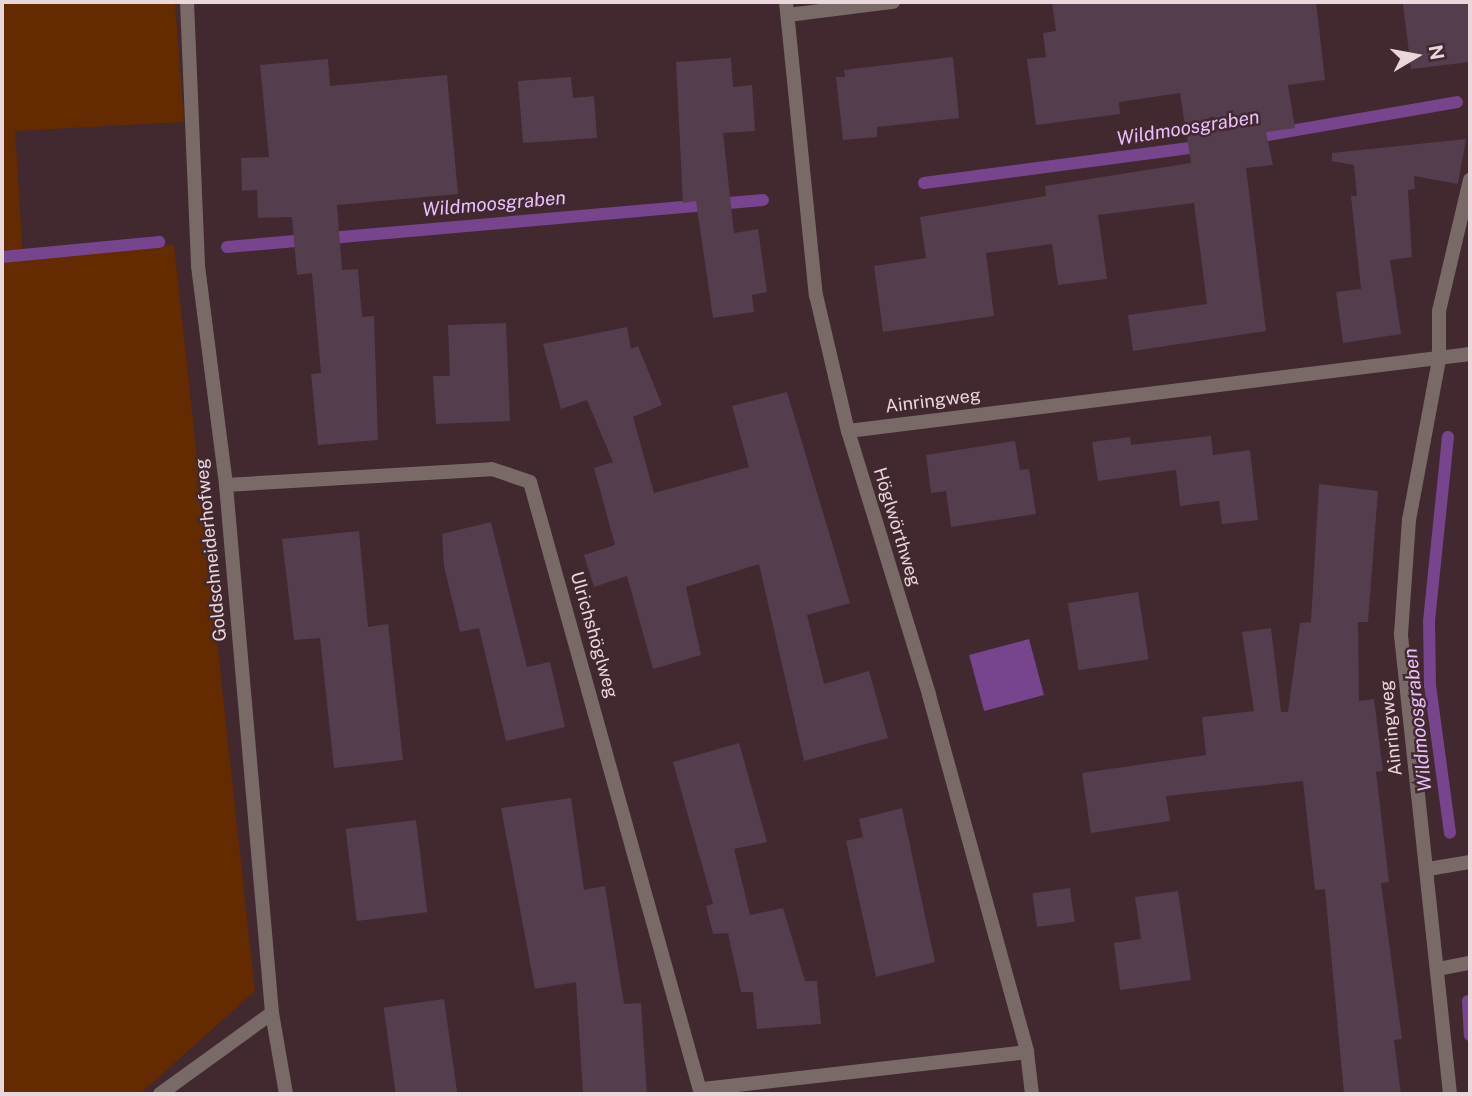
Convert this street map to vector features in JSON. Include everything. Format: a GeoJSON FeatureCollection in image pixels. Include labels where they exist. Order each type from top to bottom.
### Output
{"type":"FeatureCollection","features":[{"type":"Feature","properties":{"kind":"street","name":"Goldschneiderhofweg"},"geometry":{"type":"LineString","coordinates":[[187,2],[198,266],[226,485],[272,1013],[286,1094]]}},
{"type":"Feature","properties":{"kind":"street"},"geometry":{"type":"LineString","coordinates":[[787,8],[893,2]]}},
{"type":"Feature","properties":{"kind":"street","name":"Höglwörthweg"},"geometry":{"type":"LineString","coordinates":[[787,8],[816,295],[848,431],[929,695],[1027,1052],[1032,1094]]}},
{"type":"Feature","properties":{"kind":"street","name":"Ainringweg"},"geometry":{"type":"LineString","coordinates":[[1450,1094],[1401,635],[1409,520],[1439,360],[1439,311],[1470,180]]}},
{"type":"Feature","properties":{"kind":"street"},"geometry":{"type":"LineString","coordinates":[[1439,360],[1470,354]]}},
{"type":"Feature","properties":{"kind":"street","name":"Ainringweg"},"geometry":{"type":"LineString","coordinates":[[848,431],[1439,360]]}},
{"type":"Feature","properties":{"kind":"street","name":"Ulrichshöglweg"},"geometry":{"type":"LineString","coordinates":[[226,485],[492,469],[514,471],[530,482],[702,1092]]}},
{"type":"Feature","properties":{"kind":"street"},"geometry":{"type":"LineString","coordinates":[[1428,869],[1470,862]]}},
{"type":"Feature","properties":{"kind":"street"},"geometry":{"type":"LineString","coordinates":[[1438,969],[1470,963]]}},
{"type":"Feature","properties":{"kind":"street"},"geometry":{"type":"LineString","coordinates":[[160,1094],[272,1013]]}},
{"type":"Feature","properties":{"kind":"street"},"geometry":{"type":"LineString","coordinates":[[702,1092],[1027,1052]]}},
{"type":"Feature","properties":{"kind":"shaded area"},"geometry":{"type":"Polygon","coordinates":[[[2,2],[175,2],[184,122],[15,131],[23,255],[174,245],[255,991],[140,1094],[2,1094],[2,2]]]}},
{"type":"Feature","properties":{"kind":"shaded area"},"geometry":{"type":"Polygon","coordinates":[[[1029,639],[1044,695],[984,711],[969,655],[1029,639]]]}},
{"type":"Feature","properties":{"kind":"building"},"geometry":{"type":"Polygon","coordinates":[[[1052,2],[1316,2],[1325,80],[1288,85],[1295,128],[1266,132],[1273,165],[1246,168],[1266,331],[1133,351],[1128,315],[1207,304],[1194,203],[1098,215],[1107,279],[1058,285],[1052,244],[986,253],[994,316],[883,332],[874,266],[926,258],[920,217],[1046,196],[1045,186],[1191,163],[1180,93],[1119,102],[1120,114],[1036,125],[1027,59],[1046,57],[1043,33],[1056,31],[1052,2]]]}},
{"type":"Feature","properties":{"kind":"building"},"geometry":{"type":"Polygon","coordinates":[[[1470,2],[1470,62],[1411,69],[1403,4],[1470,2]]]}},
{"type":"Feature","properties":{"kind":"building"},"geometry":{"type":"Polygon","coordinates":[[[953,57],[959,118],[877,127],[877,137],[843,140],[836,77],[845,77],[844,70],[953,57]]]}},
{"type":"Feature","properties":{"kind":"building"},"geometry":{"type":"Polygon","coordinates":[[[731,58],[733,87],[752,85],[755,131],[723,133],[734,233],[758,229],[767,292],[752,295],[754,312],[713,318],[696,201],[683,203],[676,62],[731,58]]]}},
{"type":"Feature","properties":{"kind":"building"},"geometry":{"type":"Polygon","coordinates":[[[328,59],[330,86],[447,75],[458,194],[337,205],[342,270],[358,269],[362,317],[374,316],[378,440],[318,445],[311,374],[321,373],[312,273],[297,275],[292,217],[258,218],[257,190],[242,191],[241,158],[269,157],[260,65],[328,59]]]}},
{"type":"Feature","properties":{"kind":"building"},"geometry":{"type":"Polygon","coordinates":[[[571,77],[573,98],[594,96],[597,138],[523,143],[518,81],[571,77]]]}},
{"type":"Feature","properties":{"kind":"building"},"geometry":{"type":"Polygon","coordinates":[[[1466,139],[1458,184],[1414,176],[1415,189],[1408,190],[1412,257],[1390,260],[1401,334],[1343,343],[1336,292],[1361,289],[1351,196],[1357,196],[1354,165],[1332,161],[1332,153],[1466,139]]]}},
{"type":"Feature","properties":{"kind":"building"},"geometry":{"type":"Polygon","coordinates":[[[506,323],[510,421],[436,424],[433,376],[450,376],[448,325],[506,323]]]}},
{"type":"Feature","properties":{"kind":"building"},"geometry":{"type":"Polygon","coordinates":[[[627,327],[631,349],[638,346],[662,405],[633,417],[654,493],[749,467],[732,406],[787,392],[850,603],[807,615],[824,684],[869,671],[888,738],[804,761],[759,564],[686,587],[701,655],[653,669],[627,576],[594,587],[584,555],[615,545],[594,468],[613,462],[587,400],[561,409],[543,344],[627,327]]]}},
{"type":"Feature","properties":{"kind":"building"},"geometry":{"type":"Polygon","coordinates":[[[1211,436],[1213,455],[1250,450],[1258,520],[1222,524],[1219,501],[1180,506],[1176,470],[1098,481],[1092,442],[1130,437],[1131,445],[1211,436]]]}},
{"type":"Feature","properties":{"kind":"building"},"geometry":{"type":"Polygon","coordinates":[[[1015,441],[1020,470],[1029,469],[1036,514],[951,527],[946,491],[931,493],[926,455],[1015,441]]]}},
{"type":"Feature","properties":{"kind":"building"},"geometry":{"type":"Polygon","coordinates":[[[1319,484],[1378,491],[1368,622],[1358,622],[1359,701],[1374,699],[1383,771],[1376,772],[1389,882],[1381,883],[1402,1039],[1394,1040],[1401,1094],[1344,1094],[1325,889],[1315,890],[1303,781],[1166,796],[1170,821],[1091,833],[1082,773],[1206,755],[1202,717],[1254,711],[1242,632],[1271,628],[1281,712],[1288,712],[1300,623],[1311,622],[1319,484]]]}},
{"type":"Feature","properties":{"kind":"building"},"geometry":{"type":"Polygon","coordinates":[[[491,522],[527,667],[550,662],[565,727],[506,741],[479,628],[460,632],[444,566],[442,534],[491,522]]]}},
{"type":"Feature","properties":{"kind":"building"},"geometry":{"type":"Polygon","coordinates":[[[359,531],[368,627],[388,624],[403,760],[334,768],[320,638],[294,640],[282,539],[359,531]]]}},
{"type":"Feature","properties":{"kind":"building"},"geometry":{"type":"Polygon","coordinates":[[[1138,592],[1149,659],[1079,670],[1068,603],[1138,592]]]}},
{"type":"Feature","properties":{"kind":"building"},"geometry":{"type":"Polygon","coordinates":[[[739,743],[767,842],[734,849],[750,915],[783,908],[805,981],[817,981],[821,1024],[757,1029],[753,992],[741,992],[728,933],[713,934],[706,906],[713,904],[673,762],[739,743]]]}},
{"type":"Feature","properties":{"kind":"building"},"geometry":{"type":"Polygon","coordinates":[[[571,798],[584,890],[605,886],[624,1004],[641,1003],[647,1094],[583,1094],[576,982],[535,989],[501,808],[571,798]]]}},
{"type":"Feature","properties":{"kind":"building"},"geometry":{"type":"Polygon","coordinates":[[[902,808],[935,962],[876,977],[846,841],[863,837],[859,819],[902,808]]]}},
{"type":"Feature","properties":{"kind":"building"},"geometry":{"type":"Polygon","coordinates":[[[416,820],[427,912],[357,921],[346,829],[416,820]]]}},
{"type":"Feature","properties":{"kind":"building"},"geometry":{"type":"Polygon","coordinates":[[[1070,888],[1075,922],[1037,927],[1032,893],[1070,888]]]}},
{"type":"Feature","properties":{"kind":"building"},"geometry":{"type":"Polygon","coordinates":[[[1178,891],[1191,980],[1120,990],[1114,943],[1141,939],[1135,897],[1178,891]]]}},
{"type":"Feature","properties":{"kind":"building"},"geometry":{"type":"Polygon","coordinates":[[[444,999],[457,1094],[396,1094],[384,1007],[444,999]]]}},
{"type":"Feature","properties":{"kind":"waterway","name":"Wildmoosgraben"},"geometry":{"type":"LineString","coordinates":[[1251,138],[1457,102]]}},
{"type":"Feature","properties":{"kind":"waterway","name":"Wildmoosgraben"},"geometry":{"type":"LineString","coordinates":[[924,183],[1205,146]]}},
{"type":"Feature","properties":{"kind":"waterway","name":"Wildmoosgraben"},"geometry":{"type":"LineString","coordinates":[[227,247],[763,200]]}},
{"type":"Feature","properties":{"kind":"waterway","name":"Wildmoosgraben"},"geometry":{"type":"LineString","coordinates":[[2,257],[159,242]]}},
{"type":"Feature","properties":{"kind":"waterway","name":"Wildmoosgraben"},"geometry":{"type":"LineString","coordinates":[[1448,437],[1429,621],[1430,685],[1450,833]]}},
{"type":"Feature","properties":{"kind":"waterway","name":"Wildmoosgraben"},"geometry":{"type":"LineString","coordinates":[[1468,1001],[1470,1035]]}}]}
